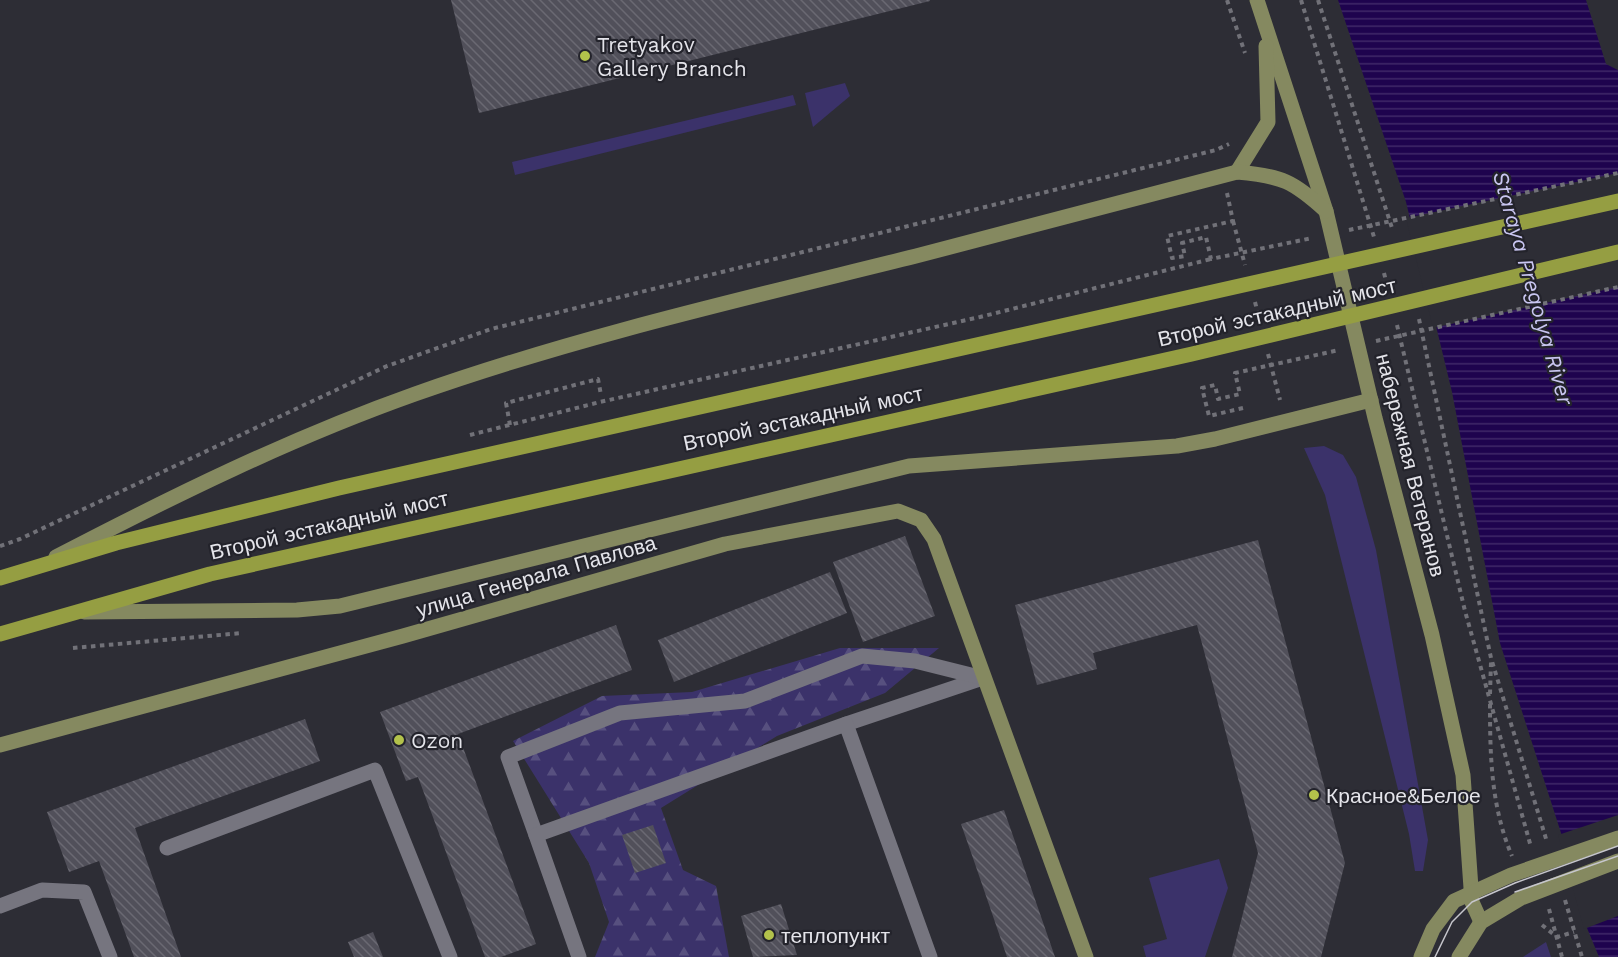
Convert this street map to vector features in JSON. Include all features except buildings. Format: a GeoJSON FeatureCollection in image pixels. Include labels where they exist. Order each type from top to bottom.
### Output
{"type":"FeatureCollection","features":[{"type":"Feature","properties":{"kind":"main road","name":"набережная Ветеранов"},"geometry":{"type":"LineString","coordinates":[[1257,0],[1326,212],[1371,400],[1432,634],[1463,774],[1474,910],[1481,922]]}},
{"type":"Feature","properties":{"kind":"main road"},"geometry":{"type":"LineString","coordinates":[[1229,174],[1268,122],[1266,25]]}},
{"type":"Feature","properties":{"kind":"main road"},"geometry":{"type":"LineString","coordinates":[[42,564],[181,492],[411,395],[570,344],[705,307],[916,256],[1229,174],[1267,175],[1288,181],[1326,212]]}},
{"type":"Feature","properties":{"kind":"main road","name":"Второй эстакадный мост"},"geometry":{"type":"LineString","coordinates":[[0,578],[42,564],[350,486],[1618,201]]}},
{"type":"Feature","properties":{"kind":"main road","name":"Второй эстакадный мост"},"geometry":{"type":"LineString","coordinates":[[0,634],[210,574],[1192,354],[1618,252]]}},
{"type":"Feature","properties":{"kind":"main road"},"geometry":{"type":"LineString","coordinates":[[72,613],[340,606],[909,466],[1143,449],[1205,441],[1371,400]]}},
{"type":"Feature","properties":{"kind":"main road","name":"улица Генерала Павлова"},"geometry":{"type":"LineString","coordinates":[[0,745],[403,636],[725,544],[898,511],[921,519],[934,539],[1086,957]]}},
{"type":"Feature","properties":{"kind":"main road"},"geometry":{"type":"LineString","coordinates":[[1421,957],[1444,912],[1454,901],[1472,890],[1514,871],[1618,838]]}},
{"type":"Feature","properties":{"kind":"main road"},"geometry":{"type":"LineString","coordinates":[[1459,957],[1481,922],[1521,898],[1618,861]]}},
{"type":"Feature","properties":{"kind":"lane"},"geometry":{"type":"LineString","coordinates":[[579,957],[508,757],[620,713],[745,701],[862,656],[915,661],[983,678]]}},
{"type":"Feature","properties":{"kind":"lane"},"geometry":{"type":"LineString","coordinates":[[536,835],[846,724],[983,678]]}},
{"type":"Feature","properties":{"kind":"lane"},"geometry":{"type":"LineString","coordinates":[[846,724],[930,957]]}},
{"type":"Feature","properties":{"kind":"lane"},"geometry":{"type":"LineString","coordinates":[[167,848],[375,770],[450,957]]}},
{"type":"Feature","properties":{"kind":"lane"},"geometry":{"type":"LineString","coordinates":[[0,906],[42,890],[84,892],[110,957]]}},
{"type":"Feature","properties":{"kind":"path"},"geometry":{"type":"LineString","coordinates":[[1227,0],[1245,55]]}},
{"type":"Feature","properties":{"kind":"path"},"geometry":{"type":"LineString","coordinates":[[1301,0],[1375,240]]}},
{"type":"Feature","properties":{"kind":"path"},"geometry":{"type":"LineString","coordinates":[[1317,0],[1395,239]]}},
{"type":"Feature","properties":{"kind":"path"},"geometry":{"type":"LineString","coordinates":[[696,277],[906,228],[1216,150],[1235,141]]}},
{"type":"Feature","properties":{"kind":"path"},"geometry":{"type":"LineString","coordinates":[[1216,150],[1229,174],[1233,221],[1248,277]]}},
{"type":"Feature","properties":{"kind":"path"},"geometry":{"type":"LineString","coordinates":[[1339,232],[1618,173]]}},
{"type":"Feature","properties":{"kind":"path"},"geometry":{"type":"LineString","coordinates":[[1211,259],[1206,237],[1182,243],[1185,256],[1172,258],[1167,236],[1233,221]]}},
{"type":"Feature","properties":{"kind":"path"},"geometry":{"type":"LineString","coordinates":[[465,437],[510,424],[980,317],[1211,259],[1318,236]]}},
{"type":"Feature","properties":{"kind":"path"},"geometry":{"type":"LineString","coordinates":[[1381,262],[1389,295]]}},
{"type":"Feature","properties":{"kind":"path"},"geometry":{"type":"LineString","coordinates":[[1372,342],[1618,286]]}},
{"type":"Feature","properties":{"kind":"path"},"geometry":{"type":"LineString","coordinates":[[1254,299],[1260,321]]}},
{"type":"Feature","properties":{"kind":"path"},"geometry":{"type":"LineString","coordinates":[[1395,317],[1465,611],[1532,852]]}},
{"type":"Feature","properties":{"kind":"path"},"geometry":{"type":"LineString","coordinates":[[1418,317],[1491,658],[1550,852]]}},
{"type":"Feature","properties":{"kind":"path"},"geometry":{"type":"LineString","coordinates":[[1266,344],[1280,400]]}},
{"type":"Feature","properties":{"kind":"path"},"geometry":{"type":"LineString","coordinates":[[1202,388],[1215,386],[1218,399],[1240,394],[1235,373],[1349,347]]}},
{"type":"Feature","properties":{"kind":"path"},"geometry":{"type":"LineString","coordinates":[[510,424],[506,403],[597,379],[601,395]]}},
{"type":"Feature","properties":{"kind":"path"},"geometry":{"type":"LineString","coordinates":[[0,546],[20,539]]}},
{"type":"Feature","properties":{"kind":"path"},"geometry":{"type":"LineString","coordinates":[[1491,658],[1490,763],[1503,834],[1514,871]]}},
{"type":"Feature","properties":{"kind":"path"},"geometry":{"type":"LineString","coordinates":[[1564,898],[1582,957]]}},
{"type":"Feature","properties":{"kind":"path"},"geometry":{"type":"LineString","coordinates":[[1548,905],[1562,957]]}},
{"type":"Feature","properties":{"kind":"path"},"geometry":{"type":"LineString","coordinates":[[1542,925],[1557,937]]}},
{"type":"Feature","properties":{"kind":"path"},"geometry":{"type":"LineString","coordinates":[[1557,937],[1574,932]]}},
{"type":"Feature","properties":{"kind":"green space"},"geometry":{"type":"Polygon","coordinates":[[[845,83],[850,96],[813,127],[805,93],[845,83]]]}},
{"type":"Feature","properties":{"kind":"green space"},"geometry":{"type":"Polygon","coordinates":[[[793,95],[796,105],[515,175],[512,162],[793,95]]]}},
{"type":"Feature","properties":{"kind":"green space"},"geometry":{"type":"Polygon","coordinates":[[[1324,446],[1343,455],[1356,477],[1376,550],[1428,840],[1423,871],[1415,871],[1409,834],[1325,495],[1304,448],[1324,446]]]}},
{"type":"Feature","properties":{"kind":"green space"},"geometry":{"type":"Polygon","coordinates":[[[840,648],[939,648],[885,693],[777,736],[661,808],[683,870],[716,886],[729,957],[595,957],[609,922],[589,863],[513,741],[602,696],[692,692],[840,648]]]}},
{"type":"Feature","properties":{"kind":"green space"},"geometry":{"type":"Polygon","coordinates":[[[1219,859],[1228,888],[1205,957],[1146,957],[1143,946],[1167,939],[1149,878],[1219,859]]]}},
{"type":"Feature","properties":{"kind":"green space"},"geometry":{"type":"Polygon","coordinates":[[[1546,942],[1551,957],[1523,957],[1546,942]]]}},
{"type":"Feature","properties":{"kind":"water","name":"Staraya Pregolya River"},"geometry":{"type":"Polygon","coordinates":[[[1338,0],[1586,0],[1606,64],[1618,70],[1618,957],[1599,957],[1587,928],[1571,864],[1500,643],[1452,392],[1406,202],[1338,0]]]}},
{"type":"Feature","properties":{"kind":"pier"},"geometry":{"type":"Polygon","coordinates":[[[1618,173],[1618,287],[1433,328],[1406,218],[1618,173]]]}},
{"type":"Feature","properties":{"kind":"pier"},"geometry":{"type":"Polygon","coordinates":[[[1618,815],[1618,916],[1584,929],[1558,835],[1618,815]]]}},
{"type":"Feature","properties":{"kind":"tram line"},"geometry":{"type":"LineString","coordinates":[[1435,957],[1452,922],[1472,902],[1515,883],[1618,846]]}},
{"type":"Feature","properties":{"kind":"tram line"},"geometry":{"type":"LineString","coordinates":[[1515,892],[1618,856]]}},
{"type":"Feature","properties":{"kind":"place","name":"Tretyakov Gallery Branch"},"geometry":{"type":"Point","coordinates":[585,56]}},
{"type":"Feature","properties":{"kind":"place","name":"Ozon"},"geometry":{"type":"Point","coordinates":[399,740]}},
{"type":"Feature","properties":{"kind":"place","name":"Красное&Белое"},"geometry":{"type":"Point","coordinates":[1314,795]}},
{"type":"Feature","properties":{"kind":"place","name":"теплопункт"},"geometry":{"type":"Point","coordinates":[769,935]}}]}
